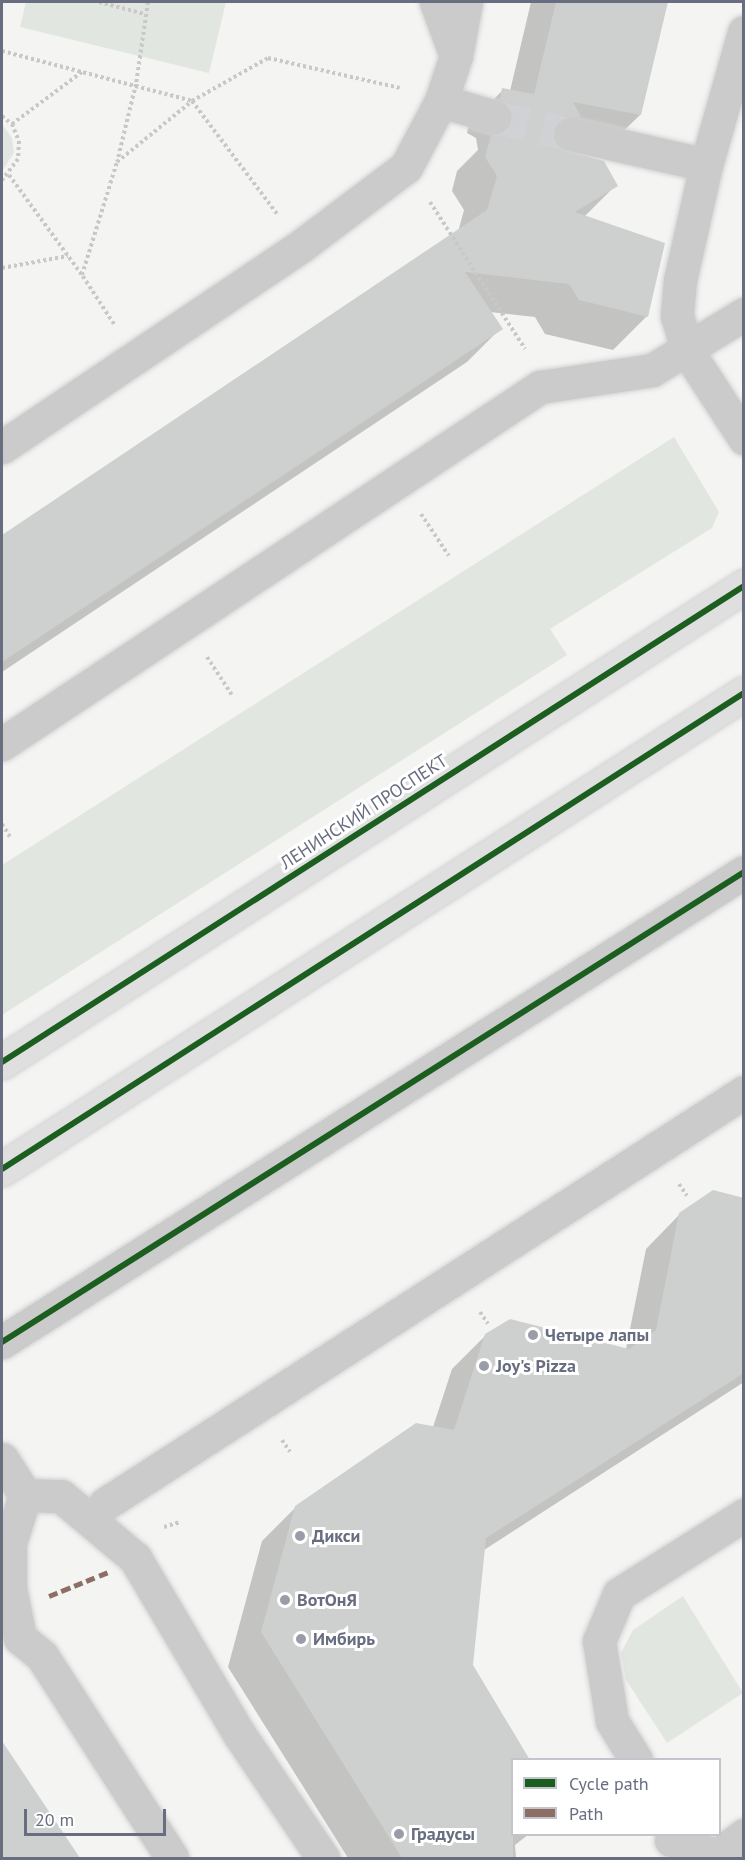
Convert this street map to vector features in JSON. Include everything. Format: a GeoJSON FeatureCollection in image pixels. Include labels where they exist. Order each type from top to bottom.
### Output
{"type":"FeatureCollection","features":[{"type":"Feature","properties":{"kind":"main road","name":"ЛЕНИНСКИЙ ПРОСПЕКТ"},"geometry":{"type":"LineString","coordinates":[[2,1062],[744,586]]}},
{"type":"Feature","properties":{"kind":"main road"},"geometry":{"type":"LineString","coordinates":[[2,1169],[744,693]]}},
{"type":"Feature","properties":{"kind":"street"},"geometry":{"type":"LineString","coordinates":[[436,2],[456,56]]}},
{"type":"Feature","properties":{"kind":"street"},"geometry":{"type":"LineString","coordinates":[[2,447],[301,246],[406,167],[441,101],[456,56],[466,2]]}},
{"type":"Feature","properties":{"kind":"street"},"geometry":{"type":"LineString","coordinates":[[744,32],[706,165],[680,280],[677,316],[688,352],[744,438]]}},
{"type":"Feature","properties":{"kind":"street"},"geometry":{"type":"LineString","coordinates":[[441,101],[495,117]]}},
{"type":"Feature","properties":{"kind":"street"},"geometry":{"type":"LineString","coordinates":[[570,134],[706,165]]}},
{"type":"Feature","properties":{"kind":"street"},"geometry":{"type":"LineString","coordinates":[[2,744],[540,387],[652,370],[688,352],[744,314]]}},
{"type":"Feature","properties":{"kind":"street"},"geometry":{"type":"LineString","coordinates":[[2,1342],[744,872]]}},
{"type":"Feature","properties":{"kind":"street"},"geometry":{"type":"LineString","coordinates":[[105,1504],[744,1092]]}},
{"type":"Feature","properties":{"kind":"street"},"geometry":{"type":"LineString","coordinates":[[2,1459],[25,1495],[10,1543],[10,1588],[20,1638],[42,1656],[172,1858]]}},
{"type":"Feature","properties":{"kind":"street"},"geometry":{"type":"LineString","coordinates":[[25,1495],[61,1496],[135,1558],[239,1734],[323,1858]]}},
{"type":"Feature","properties":{"kind":"street"},"geometry":{"type":"LineString","coordinates":[[635,1758],[612,1721],[599,1641],[619,1594],[744,1515]]}},
{"type":"Feature","properties":{"kind":"street"},"geometry":{"type":"LineString","coordinates":[[667,1844],[729,1849]]}},
{"type":"Feature","properties":{"kind":"path"},"geometry":{"type":"LineString","coordinates":[[99,2],[145,14]]}},
{"type":"Feature","properties":{"kind":"path"},"geometry":{"type":"LineString","coordinates":[[82,275],[117,162],[136,84],[148,2]]}},
{"type":"Feature","properties":{"kind":"path"},"geometry":{"type":"LineString","coordinates":[[2,51],[136,84],[192,101],[259,190]]}},
{"type":"Feature","properties":{"kind":"path"},"geometry":{"type":"LineString","coordinates":[[117,162],[192,101],[268,58],[392,86],[441,101]]}},
{"type":"Feature","properties":{"kind":"path"},"geometry":{"type":"LineString","coordinates":[[12,124],[83,71]]}},
{"type":"Feature","properties":{"kind":"path"},"geometry":{"type":"LineString","coordinates":[[2,116],[12,124],[19,141],[18,159],[9,175],[2,180]]}},
{"type":"Feature","properties":{"kind":"path"},"geometry":{"type":"LineString","coordinates":[[406,167],[526,351]]}},
{"type":"Feature","properties":{"kind":"path"},"geometry":{"type":"LineString","coordinates":[[9,175],[82,275],[136,357]]}},
{"type":"Feature","properties":{"kind":"path"},"geometry":{"type":"LineString","coordinates":[[2,268],[68,256]]}},
{"type":"Feature","properties":{"kind":"path"},"geometry":{"type":"LineString","coordinates":[[2,824],[10,837]]}},
{"type":"Feature","properties":{"kind":"shaded area"},"geometry":{"type":"Polygon","coordinates":[[[26,2],[226,2],[209,73],[20,27],[26,2]]]}},
{"type":"Feature","properties":{"kind":"shaded area"},"geometry":{"type":"Polygon","coordinates":[[[2,124],[12,138],[14,153],[2,171],[2,124]]]}},
{"type":"Feature","properties":{"kind":"shaded area"},"geometry":{"type":"Polygon","coordinates":[[[674,437],[719,512],[712,528],[550,629],[567,655],[2,1015],[2,865],[674,437]]]}},
{"type":"Feature","properties":{"kind":"shaded area"},"geometry":{"type":"Polygon","coordinates":[[[683,1596],[743,1693],[667,1743],[626,1680],[621,1653],[633,1630],[683,1596]]]}},
{"type":"Feature","properties":{"kind":"building"},"geometry":{"type":"Polygon","coordinates":[[[556,2],[668,2],[641,115],[573,102],[581,117],[564,116],[552,130],[558,148],[604,161],[618,186],[575,212],[665,243],[648,317],[579,300],[569,284],[465,272],[503,329],[2,662],[2,535],[487,210],[497,176],[485,157],[491,135],[507,131],[513,122],[509,105],[500,99],[502,88],[534,94],[556,2]]]}},
{"type":"Feature","properties":{"kind":"building"},"geometry":{"type":"Polygon","coordinates":[[[713,1190],[744,1198],[744,1373],[486,1538],[473,1665],[529,1758],[511,1758],[513,1858],[402,1858],[261,1632],[295,1506],[416,1423],[454,1430],[485,1334],[510,1319],[629,1349],[656,1330],[679,1213],[713,1190]]]}},
{"type":"Feature","properties":{"kind":"building"},"geometry":{"type":"Polygon","coordinates":[[[2,1741],[80,1858],[2,1858],[2,1741]]]}},
{"type":"Feature","properties":{"kind":"tunnel"},"geometry":{"type":"LineString","coordinates":[[495,117],[570,134]]}},
{"type":"Feature","properties":{"kind":"marked path"},"geometry":{"type":"LineString","coordinates":[[49,1596],[111,1571]]}},
{"type":"Feature","properties":{"kind":"cycle path"},"geometry":{"type":"LineString","coordinates":[[2,1062],[744,586]]}},
{"type":"Feature","properties":{"kind":"cycle path"},"geometry":{"type":"LineString","coordinates":[[2,1169],[744,693]]}},
{"type":"Feature","properties":{"kind":"cycle path"},"geometry":{"type":"LineString","coordinates":[[2,1342],[744,872]]}},
{"type":"Feature","properties":{"kind":"place","name":"Четыре лапы"},"geometry":{"type":"Point","coordinates":[533,1335]}},
{"type":"Feature","properties":{"kind":"place","name":"Joy's Pizza"},"geometry":{"type":"Point","coordinates":[484,1366]}},
{"type":"Feature","properties":{"kind":"place","name":"Дикси"},"geometry":{"type":"Point","coordinates":[300,1536]}},
{"type":"Feature","properties":{"kind":"place","name":"ВотОнЯ"},"geometry":{"type":"Point","coordinates":[285,1600]}},
{"type":"Feature","properties":{"kind":"place","name":"Имбирь"},"geometry":{"type":"Point","coordinates":[301,1639]}},
{"type":"Feature","properties":{"kind":"place","name":"Градусы"},"geometry":{"type":"Point","coordinates":[399,1834]}}]}
